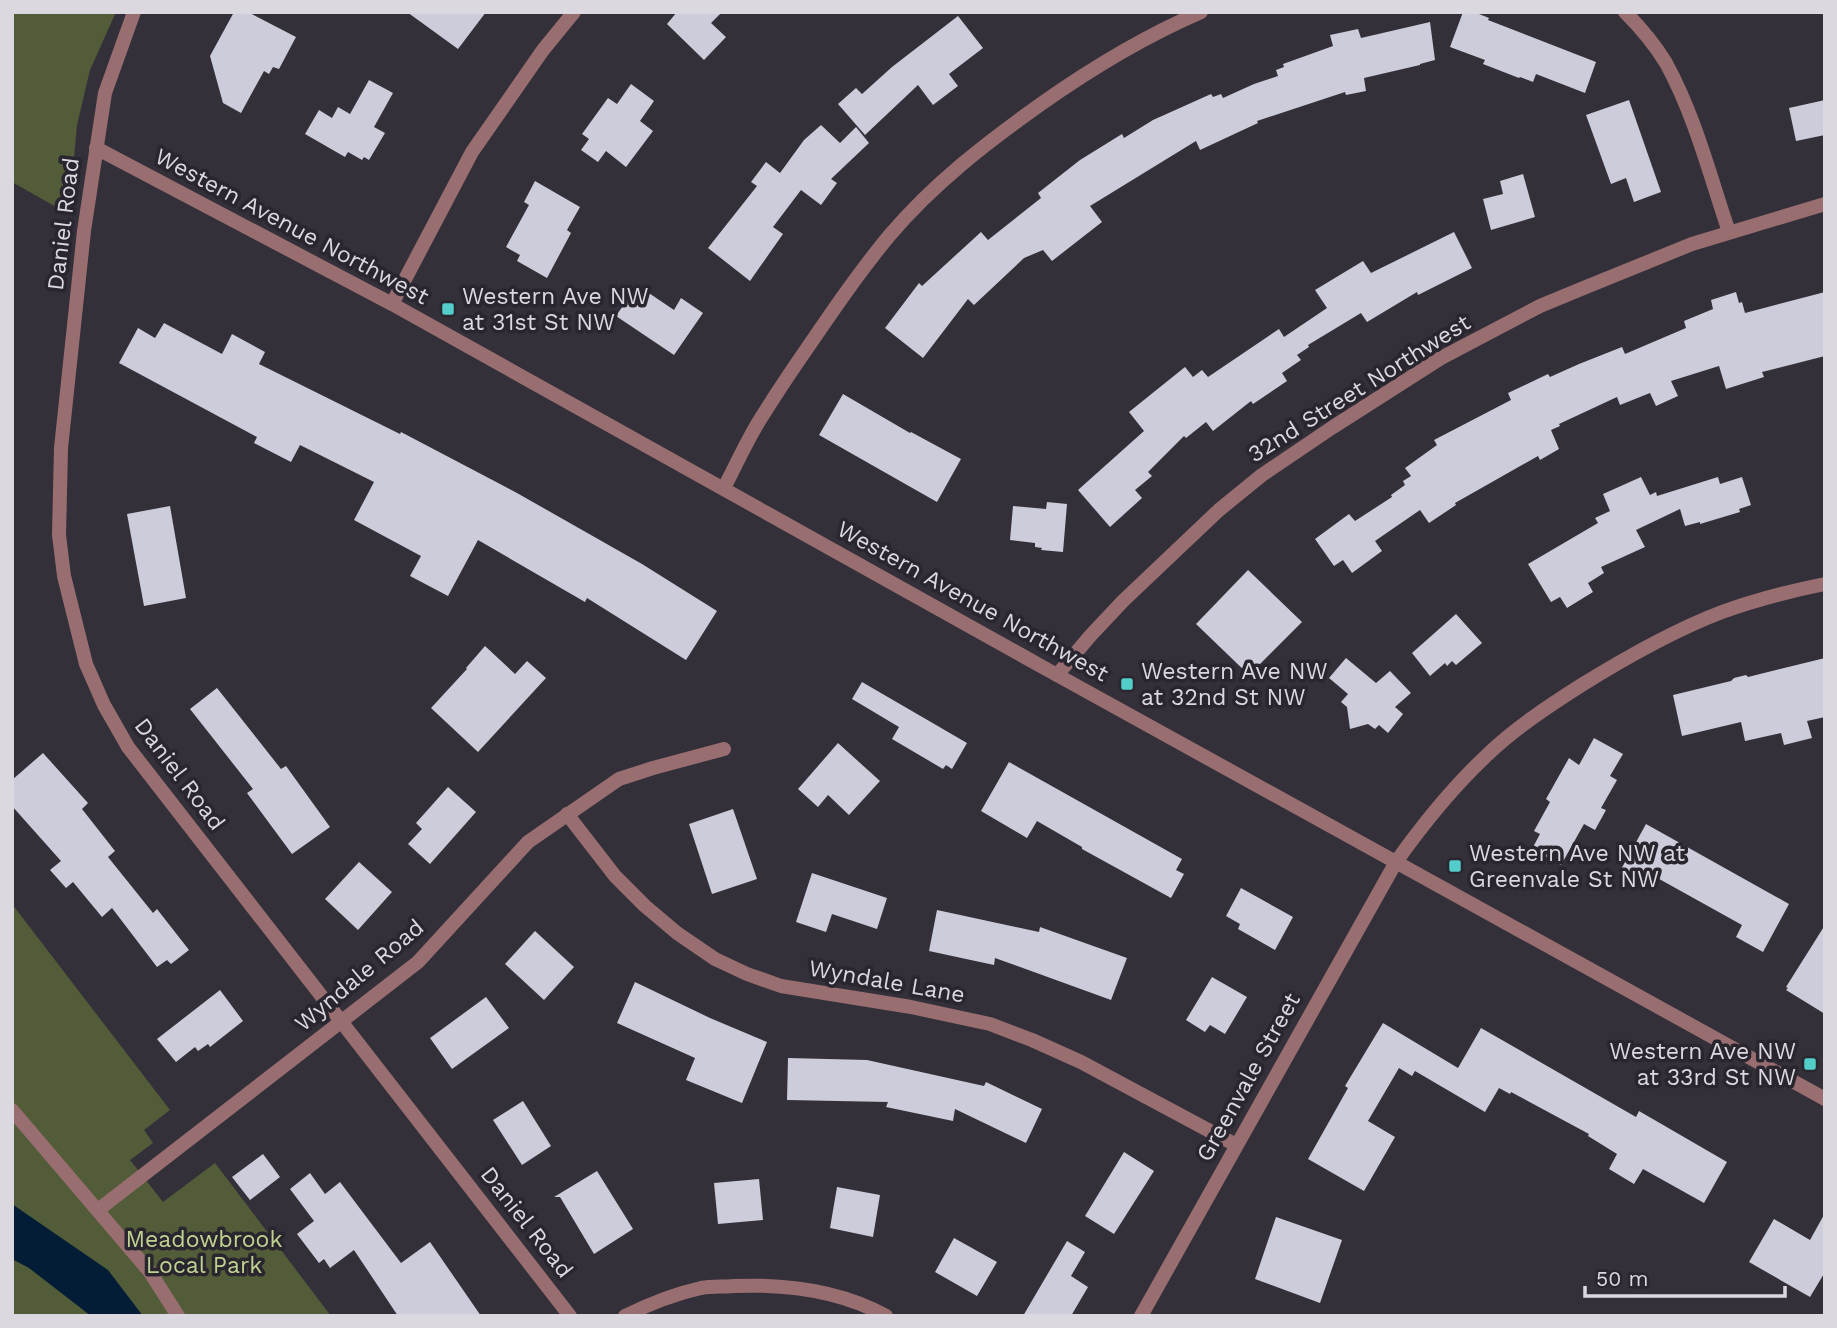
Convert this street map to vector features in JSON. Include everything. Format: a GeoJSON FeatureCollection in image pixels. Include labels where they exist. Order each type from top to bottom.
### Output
{"type":"FeatureCollection","features":[{"type":"Feature","properties":{"kind":"street","name":"Daniel Road"},"geometry":{"type":"LineString","coordinates":[[134,12],[105,93],[84,231],[61,449],[59,535],[64,576],[86,664],[104,705],[128,747],[570,1316]]}},
{"type":"Feature","properties":{"kind":"street"},"geometry":{"type":"LineString","coordinates":[[392,304],[472,152],[573,12]]}},
{"type":"Feature","properties":{"kind":"street"},"geometry":{"type":"LineString","coordinates":[[724,488],[760,419],[826,321],[890,235],[924,200],[998,135],[1057,93],[1116,54],[1201,12]]}},
{"type":"Feature","properties":{"kind":"street"},"geometry":{"type":"LineString","coordinates":[[1625,12],[1665,61],[1686,105],[1729,232]]}},
{"type":"Feature","properties":{"kind":"street","name":"Western Avenue Northwest"},"geometry":{"type":"LineString","coordinates":[[96,148],[392,304],[1057,675],[1825,1098]]}},
{"type":"Feature","properties":{"kind":"street","name":"32nd Street Northwest"},"geometry":{"type":"LineString","coordinates":[[1057,675],[1123,601],[1219,510],[1262,475],[1441,358],[1539,306],[1692,244],[1825,204]]}},
{"type":"Feature","properties":{"kind":"street","name":"Greenvale Street"},"geometry":{"type":"LineString","coordinates":[[1141,1316],[1396,862],[1424,823],[1472,769],[1515,731],[1554,702],[1614,665],[1676,632],[1764,598],[1825,584]]}},
{"type":"Feature","properties":{"kind":"street","name":"Wyndale Road"},"geometry":{"type":"LineString","coordinates":[[98,1210],[418,962],[528,842],[619,779],[724,749]]}},
{"type":"Feature","properties":{"kind":"street","name":"Wyndale Lane"},"geometry":{"type":"LineString","coordinates":[[567,814],[615,876],[645,906],[677,933],[715,959],[780,986],[911,1007],[990,1024],[1081,1062],[1236,1145]]}},
{"type":"Feature","properties":{"kind":"street"},"geometry":{"type":"LineString","coordinates":[[12,1110],[150,1272],[178,1316]]}},
{"type":"Feature","properties":{"kind":"street"},"geometry":{"type":"LineString","coordinates":[[625,1316],[653,1302],[703,1288],[755,1285],[801,1287],[826,1293],[886,1316]]}},
{"type":"Feature","properties":{"kind":"green space"},"geometry":{"type":"Polygon","coordinates":[[[12,12],[116,12],[90,70],[77,125],[70,201],[65,212],[12,182],[12,12]]]}},
{"type":"Feature","properties":{"kind":"green space","name":"Meadowbrook Local Park"},"geometry":{"type":"Polygon","coordinates":[[[12,904],[170,1110],[144,1130],[153,1143],[130,1160],[163,1202],[215,1163],[331,1316],[12,1316],[12,904]]]}},
{"type":"Feature","properties":{"kind":"water"},"geometry":{"type":"Polygon","coordinates":[[[12,1204],[108,1270],[143,1316],[91,1316],[29,1268],[12,1259],[12,1204]]]}},
{"type":"Feature","properties":{"kind":"building"},"geometry":{"type":"Polygon","coordinates":[[[234,12],[248,12],[296,37],[279,69],[273,67],[269,74],[264,71],[241,113],[223,103],[210,56],[234,12]]]}},
{"type":"Feature","properties":{"kind":"building"},"geometry":{"type":"Polygon","coordinates":[[[407,12],[486,12],[458,49],[407,12]]]}},
{"type":"Feature","properties":{"kind":"building"},"geometry":{"type":"Polygon","coordinates":[[[677,12],[722,12],[711,23],[726,37],[704,60],[667,24],[677,12]]]}},
{"type":"Feature","properties":{"kind":"building"},"geometry":{"type":"Polygon","coordinates":[[[1463,12],[1474,12],[1596,62],[1585,93],[1536,74],[1533,82],[1519,78],[1483,64],[1485,60],[1450,47],[1463,12]]]}},
{"type":"Feature","properties":{"kind":"building"},"geometry":{"type":"Polygon","coordinates":[[[958,16],[983,48],[949,74],[958,86],[933,105],[918,85],[865,135],[838,104],[856,88],[862,94],[958,16]]]}},
{"type":"Feature","properties":{"kind":"building"},"geometry":{"type":"Polygon","coordinates":[[[1430,22],[1435,60],[1364,78],[1366,91],[1346,95],[1345,92],[1257,121],[1258,123],[1200,150],[1196,141],[1090,206],[1102,222],[1052,261],[1043,250],[1024,258],[974,305],[968,299],[923,358],[885,328],[919,283],[922,286],[981,232],[988,240],[1041,198],[1038,193],[1080,160],[1122,134],[1124,138],[1153,120],[1211,94],[1213,97],[1221,94],[1223,98],[1278,76],[1276,70],[1284,67],[1283,64],[1333,46],[1330,35],[1358,29],[1361,38],[1430,22]]]}},
{"type":"Feature","properties":{"kind":"building"},"geometry":{"type":"Polygon","coordinates":[[[369,80],[393,93],[374,127],[385,133],[369,160],[364,157],[362,160],[348,152],[345,157],[305,134],[319,110],[332,118],[338,107],[350,114],[369,80]]]}},
{"type":"Feature","properties":{"kind":"building"},"geometry":{"type":"Polygon","coordinates":[[[631,84],[654,101],[640,121],[653,131],[626,167],[606,151],[598,162],[581,150],[589,139],[582,134],[608,98],[617,104],[631,84]]]}},
{"type":"Feature","properties":{"kind":"building"},"geometry":{"type":"Polygon","coordinates":[[[1629,100],[1661,192],[1634,202],[1626,178],[1611,184],[1586,115],[1629,100]]]}},
{"type":"Feature","properties":{"kind":"building"},"geometry":{"type":"Polygon","coordinates":[[[1825,100],[1825,135],[1796,141],[1789,108],[1825,100]]]}},
{"type":"Feature","properties":{"kind":"building"},"geometry":{"type":"Polygon","coordinates":[[[821,125],[840,143],[856,127],[869,143],[831,179],[837,183],[821,205],[801,190],[773,227],[783,234],[750,281],[708,248],[757,186],[751,182],[766,162],[780,173],[804,140],[821,125]]]}},
{"type":"Feature","properties":{"kind":"building"},"geometry":{"type":"Polygon","coordinates":[[[1523,174],[1535,217],[1491,230],[1483,199],[1503,194],[1500,181],[1523,174]]]}},
{"type":"Feature","properties":{"kind":"building"},"geometry":{"type":"Polygon","coordinates":[[[535,181],[580,207],[567,230],[571,233],[547,278],[517,261],[520,255],[506,247],[529,205],[524,202],[535,181]]]}},
{"type":"Feature","properties":{"kind":"building"},"geometry":{"type":"Polygon","coordinates":[[[1454,232],[1472,268],[1418,295],[1417,292],[1367,322],[1361,313],[1308,345],[1309,347],[1297,355],[1301,360],[1282,373],[1287,381],[1253,404],[1251,401],[1213,431],[1206,422],[1186,438],[1184,436],[1148,472],[1152,476],[1135,490],[1142,498],[1110,527],[1078,490],[1144,431],[1129,412],[1185,367],[1193,377],[1202,370],[1208,377],[1279,329],[1284,337],[1327,308],[1315,290],[1363,261],[1371,273],[1454,232]]]}},
{"type":"Feature","properties":{"kind":"building"},"geometry":{"type":"Polygon","coordinates":[[[637,285],[674,310],[681,298],[703,313],[674,355],[616,316],[637,285]]]}},
{"type":"Feature","properties":{"kind":"building"},"geometry":{"type":"Polygon","coordinates":[[[1736,292],[1745,313],[1825,292],[1825,356],[1762,372],[1764,377],[1726,389],[1719,366],[1671,381],[1678,396],[1656,406],[1650,393],[1620,405],[1617,397],[1551,430],[1559,449],[1540,460],[1538,456],[1455,503],[1456,505],[1429,523],[1420,510],[1375,541],[1382,551],[1352,573],[1343,560],[1334,566],[1315,539],[1349,514],[1355,521],[1392,497],[1391,495],[1405,485],[1403,481],[1411,476],[1405,468],[1437,445],[1434,440],[1511,400],[1508,393],[1548,374],[1550,377],[1622,347],[1625,354],[1686,328],[1684,321],[1713,309],[1711,300],[1736,292]]]}},
{"type":"Feature","properties":{"kind":"building"},"geometry":{"type":"Polygon","coordinates":[[[164,323],[222,354],[232,334],[265,352],[259,364],[400,434],[401,432],[517,493],[642,564],[717,611],[686,660],[587,598],[585,602],[478,540],[448,596],[410,576],[421,556],[354,520],[374,482],[300,445],[291,462],[254,443],[257,437],[119,363],[138,328],[155,338],[164,323]]]}},
{"type":"Feature","properties":{"kind":"building"},"geometry":{"type":"Polygon","coordinates":[[[843,394],[961,459],[937,502],[819,435],[843,394]]]}},
{"type":"Feature","properties":{"kind":"building"},"geometry":{"type":"Polygon","coordinates":[[[1641,477],[1650,495],[1656,492],[1657,496],[1718,477],[1720,484],[1742,477],[1751,505],[1739,509],[1740,512],[1685,526],[1680,509],[1636,530],[1645,547],[1601,567],[1604,573],[1588,583],[1593,592],[1567,608],[1560,597],[1551,602],[1528,564],[1598,523],[1595,518],[1610,511],[1603,494],[1641,477]]]}},
{"type":"Feature","properties":{"kind":"building"},"geometry":{"type":"Polygon","coordinates":[[[1047,502],[1067,504],[1063,552],[1041,550],[1042,548],[1035,547],[1035,543],[1010,540],[1013,506],[1046,509],[1047,502]]]}},
{"type":"Feature","properties":{"kind":"building"},"geometry":{"type":"Polygon","coordinates":[[[170,506],[186,598],[144,606],[127,514],[170,506]]]}},
{"type":"Feature","properties":{"kind":"building"},"geometry":{"type":"Polygon","coordinates":[[[1248,570],[1302,622],[1249,675],[1196,624],[1248,570]]]}},
{"type":"Feature","properties":{"kind":"building"},"geometry":{"type":"Polygon","coordinates":[[[1456,614],[1482,643],[1456,665],[1452,661],[1447,666],[1445,663],[1430,676],[1412,653],[1456,614]]]}},
{"type":"Feature","properties":{"kind":"building"},"geometry":{"type":"Polygon","coordinates":[[[485,646],[515,674],[527,661],[546,678],[478,752],[431,708],[485,646]]]}},
{"type":"Feature","properties":{"kind":"building"},"geometry":{"type":"Polygon","coordinates":[[[1346,658],[1376,683],[1390,671],[1411,693],[1395,707],[1403,714],[1388,733],[1379,725],[1375,729],[1368,724],[1350,729],[1347,707],[1341,702],[1348,694],[1329,678],[1346,658]]]}},
{"type":"Feature","properties":{"kind":"building"},"geometry":{"type":"Polygon","coordinates":[[[1825,658],[1825,717],[1807,721],[1812,738],[1784,745],[1781,733],[1745,741],[1741,722],[1682,736],[1673,695],[1746,675],[1748,677],[1825,658]]]}},
{"type":"Feature","properties":{"kind":"building"},"geometry":{"type":"Polygon","coordinates":[[[862,682],[967,743],[952,769],[946,765],[943,769],[892,739],[899,727],[852,699],[862,682]]]}},
{"type":"Feature","properties":{"kind":"building"},"geometry":{"type":"Polygon","coordinates":[[[217,688],[281,769],[286,766],[330,827],[292,854],[247,793],[253,789],[190,709],[217,688]]]}},
{"type":"Feature","properties":{"kind":"building"},"geometry":{"type":"Polygon","coordinates":[[[1594,738],[1623,754],[1610,776],[1617,780],[1601,808],[1606,810],[1595,830],[1584,824],[1561,865],[1532,849],[1540,834],[1534,831],[1550,802],[1546,799],[1569,758],[1579,765],[1594,738]]]}},
{"type":"Feature","properties":{"kind":"building"},"geometry":{"type":"Polygon","coordinates":[[[838,743],[880,781],[849,815],[828,795],[818,807],[798,789],[838,743]]]}},
{"type":"Feature","properties":{"kind":"building"},"geometry":{"type":"Polygon","coordinates":[[[43,753],[88,803],[82,809],[115,851],[108,857],[153,913],[157,909],[189,950],[171,964],[167,960],[157,967],[112,908],[102,917],[73,882],[66,888],[50,870],[61,861],[12,806],[12,780],[43,753]]]}},
{"type":"Feature","properties":{"kind":"building"},"geometry":{"type":"Polygon","coordinates":[[[1009,762],[1182,859],[1176,870],[1184,874],[1171,898],[1037,821],[1027,838],[981,811],[1009,762]]]}},
{"type":"Feature","properties":{"kind":"building"},"geometry":{"type":"Polygon","coordinates":[[[448,787],[476,812],[430,864],[408,844],[422,829],[416,823],[448,787]]]}},
{"type":"Feature","properties":{"kind":"building"},"geometry":{"type":"Polygon","coordinates":[[[733,809],[757,879],[712,894],[689,824],[733,809]]]}},
{"type":"Feature","properties":{"kind":"building"},"geometry":{"type":"Polygon","coordinates":[[[1646,824],[1789,904],[1763,952],[1736,937],[1742,925],[1652,875],[1645,887],[1619,873],[1646,824]]]}},
{"type":"Feature","properties":{"kind":"building"},"geometry":{"type":"Polygon","coordinates":[[[359,862],[392,892],[358,930],[325,899],[359,862]]]}},
{"type":"Feature","properties":{"kind":"building"},"geometry":{"type":"Polygon","coordinates":[[[812,873],[887,898],[877,929],[832,914],[826,932],[796,922],[812,873]]]}},
{"type":"Feature","properties":{"kind":"building"},"geometry":{"type":"Polygon","coordinates":[[[1241,888],[1293,917],[1275,950],[1238,929],[1240,924],[1226,916],[1241,888]]]}},
{"type":"Feature","properties":{"kind":"building"},"geometry":{"type":"Polygon","coordinates":[[[937,910],[1039,932],[1040,927],[1127,958],[1111,1000],[995,958],[994,965],[929,951],[937,910]]]}},
{"type":"Feature","properties":{"kind":"building"},"geometry":{"type":"Polygon","coordinates":[[[1825,925],[1825,1014],[1786,990],[1786,987],[1825,925]]]}},
{"type":"Feature","properties":{"kind":"building"},"geometry":{"type":"Polygon","coordinates":[[[535,931],[574,967],[544,1000],[505,964],[535,931]]]}},
{"type":"Feature","properties":{"kind":"building"},"geometry":{"type":"Polygon","coordinates":[[[1212,977],[1247,997],[1225,1034],[1210,1025],[1205,1032],[1186,1020],[1212,977]]]}},
{"type":"Feature","properties":{"kind":"building"},"geometry":{"type":"Polygon","coordinates":[[[635,982],[767,1042],[742,1103],[686,1080],[695,1058],[617,1023],[635,982]]]}},
{"type":"Feature","properties":{"kind":"building"},"geometry":{"type":"Polygon","coordinates":[[[220,990],[243,1021],[210,1047],[208,1044],[198,1051],[195,1047],[176,1062],[157,1039],[220,990]]]}},
{"type":"Feature","properties":{"kind":"building"},"geometry":{"type":"Polygon","coordinates":[[[486,997],[509,1028],[452,1069],[430,1038],[486,997]]]}},
{"type":"Feature","properties":{"kind":"building"},"geometry":{"type":"Polygon","coordinates":[[[1383,1023],[1458,1068],[1481,1028],[1636,1117],[1639,1111],[1727,1162],[1704,1203],[1643,1169],[1634,1184],[1609,1169],[1617,1154],[1588,1136],[1589,1134],[1511,1092],[1510,1094],[1499,1088],[1485,1112],[1415,1071],[1412,1076],[1399,1068],[1368,1121],[1395,1137],[1364,1191],[1308,1159],[1348,1088],[1345,1086],[1383,1023]]]}},
{"type":"Feature","properties":{"kind":"building"},"geometry":{"type":"Polygon","coordinates":[[[788,1058],[867,1060],[984,1086],[986,1082],[1042,1109],[1026,1143],[955,1109],[953,1121],[886,1107],[888,1102],[787,1100],[788,1058]]]}},
{"type":"Feature","properties":{"kind":"building"},"geometry":{"type":"Polygon","coordinates":[[[523,1101],[551,1146],[522,1165],[493,1120],[523,1101]]]}},
{"type":"Feature","properties":{"kind":"building"},"geometry":{"type":"Polygon","coordinates":[[[1124,1152],[1154,1171],[1114,1234],[1085,1216],[1124,1152]]]}},
{"type":"Feature","properties":{"kind":"building"},"geometry":{"type":"Polygon","coordinates":[[[263,1154],[280,1177],[250,1200],[232,1177],[263,1154]]]}},
{"type":"Feature","properties":{"kind":"building"},"geometry":{"type":"Polygon","coordinates":[[[597,1171],[633,1229],[594,1254],[560,1197],[554,1197],[597,1171]]]}},
{"type":"Feature","properties":{"kind":"building"},"geometry":{"type":"Polygon","coordinates":[[[310,1173],[325,1194],[340,1182],[401,1263],[430,1242],[481,1316],[398,1316],[354,1250],[330,1268],[324,1259],[319,1263],[297,1234],[314,1221],[290,1189],[310,1173]]]}},
{"type":"Feature","properties":{"kind":"building"},"geometry":{"type":"Polygon","coordinates":[[[759,1179],[763,1220],[718,1224],[714,1183],[759,1179]]]}},
{"type":"Feature","properties":{"kind":"building"},"geometry":{"type":"Polygon","coordinates":[[[837,1187],[880,1195],[873,1237],[830,1228],[837,1187]]]}},
{"type":"Feature","properties":{"kind":"building"},"geometry":{"type":"Polygon","coordinates":[[[1825,1213],[1825,1272],[1810,1297],[1749,1262],[1774,1219],[1810,1240],[1825,1213]]]}},
{"type":"Feature","properties":{"kind":"building"},"geometry":{"type":"Polygon","coordinates":[[[1276,1217],[1342,1240],[1320,1303],[1255,1279],[1276,1217]]]}},
{"type":"Feature","properties":{"kind":"building"},"geometry":{"type":"Polygon","coordinates":[[[954,1238],[997,1262],[977,1296],[935,1272],[954,1238]]]}},
{"type":"Feature","properties":{"kind":"building"},"geometry":{"type":"Polygon","coordinates":[[[1067,1241],[1085,1252],[1071,1276],[1088,1287],[1071,1316],[1023,1316],[1067,1241]]]}},
{"type":"Feature","properties":{"kind":"place","name":"Western Ave NW at 31st St NW"},"geometry":{"type":"Point","coordinates":[448,309]}},
{"type":"Feature","properties":{"kind":"place","name":"Western Ave NW at 32nd St NW"},"geometry":{"type":"Point","coordinates":[1127,684]}},
{"type":"Feature","properties":{"kind":"place","name":"Western Ave NW at Greenvale St NW"},"geometry":{"type":"Point","coordinates":[1455,866]}},
{"type":"Feature","properties":{"kind":"place","name":"Western Ave NW at 33rd St NW"},"geometry":{"type":"Point","coordinates":[1810,1064]}}]}
